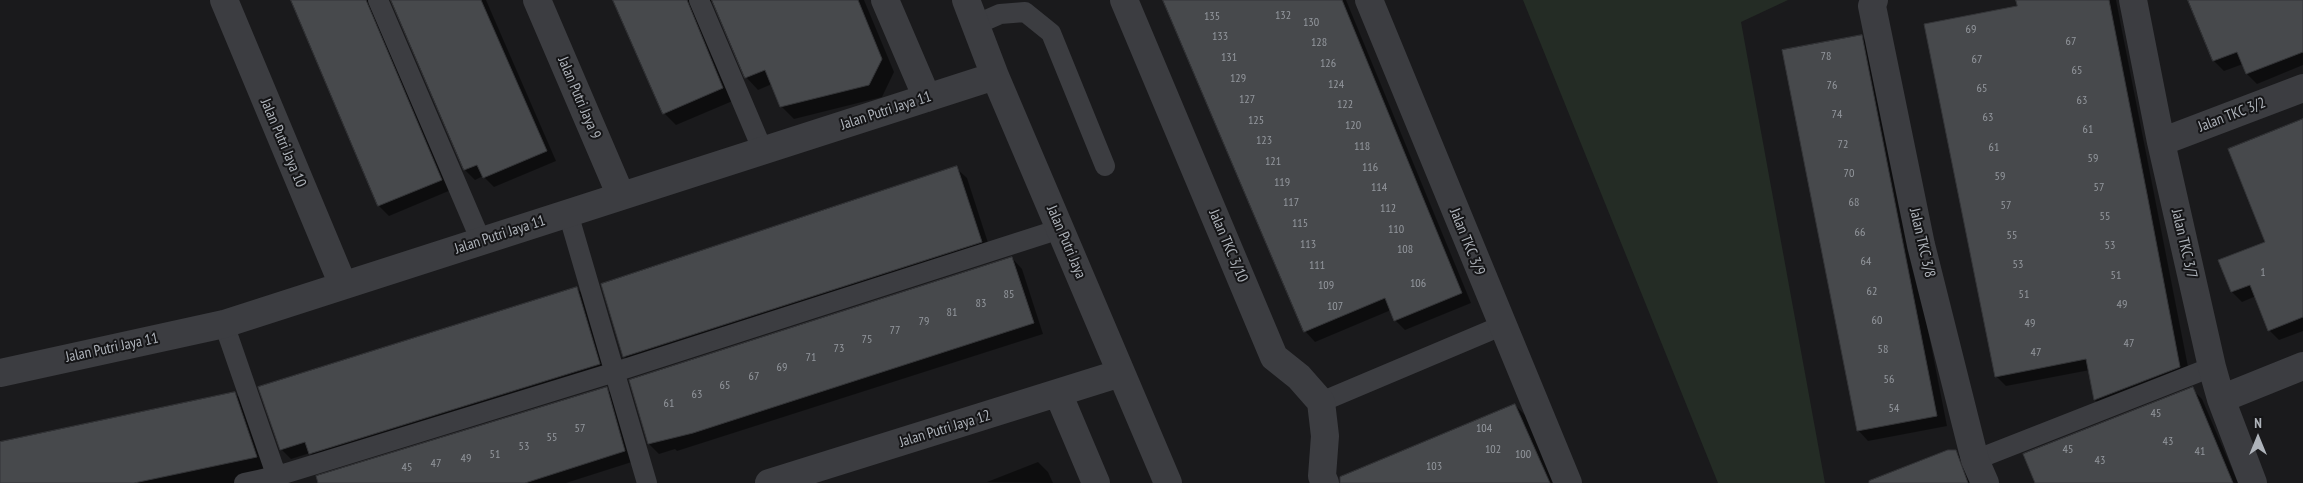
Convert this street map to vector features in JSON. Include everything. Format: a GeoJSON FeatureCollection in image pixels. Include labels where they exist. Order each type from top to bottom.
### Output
{"type":"FeatureCollection","features":[{"type":"Feature","properties":{"kind":"street","name":"Jalan Putri Jaya 10"},"geometry":{"type":"LineString","coordinates":[[224,0],[343,285]]}},
{"type":"Feature","properties":{"kind":"street","name":"Jalan Putri Jaya 9"},"geometry":{"type":"LineString","coordinates":[[537,0],[621,196]]}},
{"type":"Feature","properties":{"kind":"street"},"geometry":{"type":"LineString","coordinates":[[885,0],[927,98]]}},
{"type":"Feature","properties":{"kind":"street","name":"Jalan TKC 3/10"},"geometry":{"type":"LineString","coordinates":[[1124,0],[1274,357],[1299,377],[1321,402]]}},
{"type":"Feature","properties":{"kind":"street","name":"Jalan TKC 3/9"},"geometry":{"type":"LineString","coordinates":[[1369,0],[1568,483]]}},
{"type":"Feature","properties":{"kind":"street","name":"Jalan TKC 3/8"},"geometry":{"type":"LineString","coordinates":[[1874,0],[1872,6],[1921,244],[1980,472]]}},
{"type":"Feature","properties":{"kind":"street","name":"Jalan TKC 3/7"},"geometry":{"type":"LineString","coordinates":[[2133,0],[2161,142],[2212,367],[2221,399],[2253,483]]}},
{"type":"Feature","properties":{"kind":"street","name":"Jalan Putri Jaya"},"geometry":{"type":"LineString","coordinates":[[971,12],[995,76],[1168,483]]}},
{"type":"Feature","properties":{"kind":"street","name":"Jalan Putri Jaya 11"},"geometry":{"type":"LineString","coordinates":[[0,373],[224,324],[995,76]]}},
{"type":"Feature","properties":{"kind":"street","name":"Jalan TKC 3/2"},"geometry":{"type":"LineString","coordinates":[[2161,142],[2303,88]]}},
{"type":"Feature","properties":{"kind":"street"},"geometry":{"type":"LineString","coordinates":[[2221,399],[2303,366]]}},
{"type":"Feature","properties":{"kind":"street","name":"Jalan Putri Jaya 12"},"geometry":{"type":"LineString","coordinates":[[769,483],[835,474],[1121,373]]}},
{"type":"Feature","properties":{"kind":"street"},"geometry":{"type":"LineString","coordinates":[[1058,394],[1096,483]]}},
{"type":"Feature","properties":{"kind":"street"},"geometry":{"type":"LineString","coordinates":[[1321,402],[1325,436],[1322,476],[1325,483]]}},
{"type":"Feature","properties":{"kind":"lane"},"geometry":{"type":"LineString","coordinates":[[378,0],[481,241]]}},
{"type":"Feature","properties":{"kind":"lane"},"geometry":{"type":"LineString","coordinates":[[698,0],[763,150]]}},
{"type":"Feature","properties":{"kind":"lane"},"geometry":{"type":"LineString","coordinates":[[971,12],[1000,14],[1025,12],[1051,33],[1105,166]]}},
{"type":"Feature","properties":{"kind":"lane"},"geometry":{"type":"LineString","coordinates":[[568,213],[648,483]]}},
{"type":"Feature","properties":{"kind":"lane"},"geometry":{"type":"LineString","coordinates":[[244,483],[278,479],[1060,229]]}},
{"type":"Feature","properties":{"kind":"lane"},"geometry":{"type":"LineString","coordinates":[[224,324],[278,479]]}},
{"type":"Feature","properties":{"kind":"lane"},"geometry":{"type":"LineString","coordinates":[[1321,402],[1502,326]]}},
{"type":"Feature","properties":{"kind":"lane"},"geometry":{"type":"LineString","coordinates":[[1980,472],[2212,367]]}},
{"type":"Feature","properties":{"kind":"shaded area"},"geometry":{"type":"Polygon","coordinates":[[[1523,0],[1788,0],[1741,22],[1825,483],[1718,483],[1523,0]]]}},
{"type":"Feature","properties":{"kind":"building"},"geometry":{"type":"Polygon","coordinates":[[[291,0],[366,0],[442,180],[378,206],[291,0]]]}},
{"type":"Feature","properties":{"kind":"building"},"geometry":{"type":"Polygon","coordinates":[[[391,0],[481,0],[547,151],[483,178],[477,165],[464,170],[391,0]]]}},
{"type":"Feature","properties":{"kind":"building"},"geometry":{"type":"Polygon","coordinates":[[[613,0],[687,0],[723,88],[663,114],[613,0]]]}},
{"type":"Feature","properties":{"kind":"building"},"geometry":{"type":"Polygon","coordinates":[[[712,0],[858,0],[882,59],[869,85],[780,107],[765,70],[745,78],[712,0]]]}},
{"type":"Feature","properties":{"kind":"building"},"geometry":{"type":"Polygon","coordinates":[[[1163,0],[1342,0],[1462,293],[1394,321],[1385,298],[1304,332],[1163,0]]]}},
{"type":"Feature","properties":{"kind":"building"},"geometry":{"type":"Polygon","coordinates":[[[2016,0],[2109,0],[2147,194],[2180,367],[2094,400],[2086,359],[1995,377],[1924,24],[2017,6],[2016,0]]]}},
{"type":"Feature","properties":{"kind":"building"},"geometry":{"type":"Polygon","coordinates":[[[2188,0],[2303,0],[2303,52],[2246,74],[2237,52],[2213,61],[2188,0]]]}},
{"type":"Feature","properties":{"kind":"building"},"geometry":{"type":"Polygon","coordinates":[[[1862,35],[1937,416],[1857,431],[1782,50],[1862,35]]]}},
{"type":"Feature","properties":{"kind":"building"},"geometry":{"type":"Polygon","coordinates":[[[2303,119],[2303,317],[2268,331],[2250,285],[2231,292],[2218,260],[2265,242],[2228,149],[2303,119]]]}},
{"type":"Feature","properties":{"kind":"building"},"geometry":{"type":"Polygon","coordinates":[[[957,166],[982,242],[623,357],[601,284],[957,166]]]}},
{"type":"Feature","properties":{"kind":"building"},"geometry":{"type":"Polygon","coordinates":[[[1012,257],[1034,323],[693,433],[648,444],[629,380],[1012,257]]]}},
{"type":"Feature","properties":{"kind":"building"},"geometry":{"type":"Polygon","coordinates":[[[577,287],[600,364],[309,454],[305,442],[280,450],[258,387],[577,287]]]}},
{"type":"Feature","properties":{"kind":"building"},"geometry":{"type":"Polygon","coordinates":[[[607,387],[625,451],[525,483],[318,483],[316,476],[607,387]]]}},
{"type":"Feature","properties":{"kind":"building"},"geometry":{"type":"Polygon","coordinates":[[[2193,387],[2233,483],[2035,483],[2023,454],[2193,387]]]}},
{"type":"Feature","properties":{"kind":"building"},"geometry":{"type":"Polygon","coordinates":[[[235,392],[257,457],[134,483],[0,483],[0,442],[235,392]]]}},
{"type":"Feature","properties":{"kind":"building"},"geometry":{"type":"Polygon","coordinates":[[[1515,404],[1550,483],[1340,483],[1340,477],[1515,404]]]}},
{"type":"Feature","properties":{"kind":"building"},"geometry":{"type":"Polygon","coordinates":[[[1948,450],[1956,450],[1968,483],[1869,483],[1869,481],[1948,450]]]}}]}
